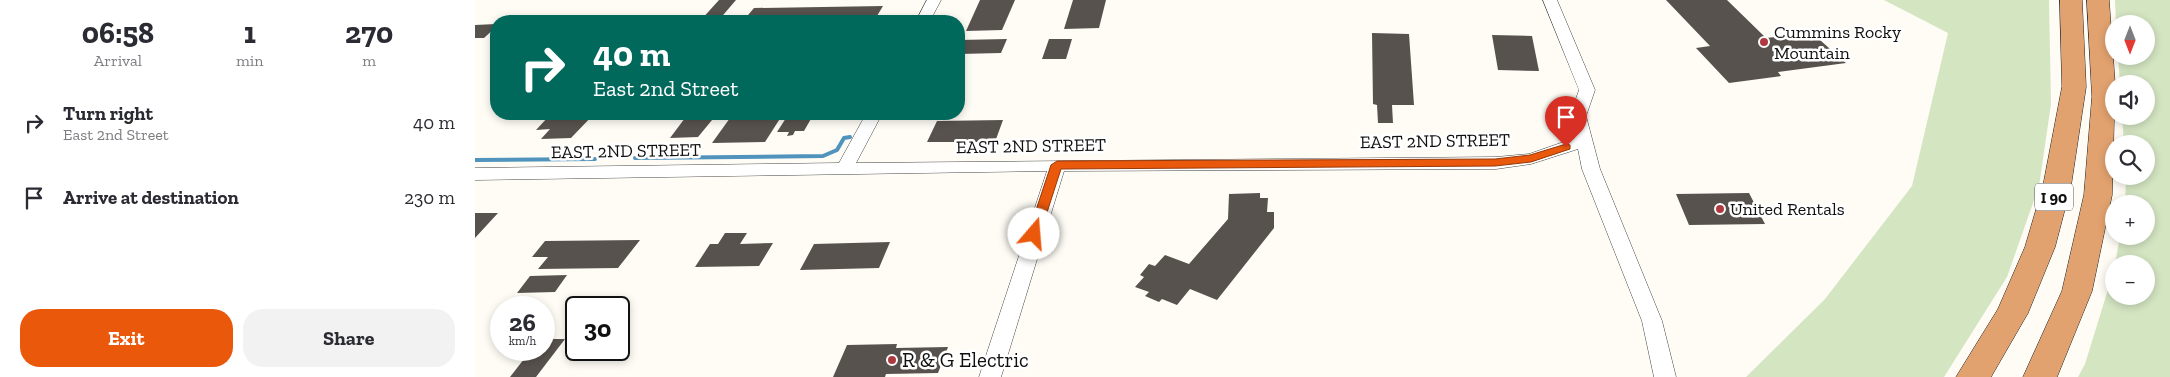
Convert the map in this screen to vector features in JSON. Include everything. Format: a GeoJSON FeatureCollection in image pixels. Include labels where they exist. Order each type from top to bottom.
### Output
{"type":"FeatureCollection","features":[{"type":"Feature","properties":{"kind":"highway","name":"I 90"},"geometry":{"type":"LineString","coordinates":[[1973,377],[2012,313],[2040,247],[2057,186],[2074,87],[2071,0]]}},
{"type":"Feature","properties":{"kind":"highway","name":"I 90"},"geometry":{"type":"LineString","coordinates":[[2040,377],[2077,291],[2097,195],[2104,97],[2098,0]]}},
{"type":"Feature","properties":{"kind":"street"},"geometry":{"type":"LineString","coordinates":[[926,15],[934,0]]}},
{"type":"Feature","properties":{"kind":"street"},"geometry":{"type":"LineString","coordinates":[[1550,0],[1587,90],[1578,116],[1591,169],[1651,321],[1665,377]]}},
{"type":"Feature","properties":{"kind":"street"},"geometry":{"type":"LineString","coordinates":[[845,168],[871,120]]}},
{"type":"Feature","properties":{"kind":"street","name":"EAST 2ND STREET"},"geometry":{"type":"LineString","coordinates":[[475,174],[1057,165],[1495,162],[1531,159],[1584,141]]}},
{"type":"Feature","properties":{"kind":"street"},"geometry":{"type":"LineString","coordinates":[[990,377],[1057,165]]}},
{"type":"Feature","properties":{"kind":"green space"},"geometry":{"type":"Polygon","coordinates":[[[1884,0],[2049,0],[2051,104],[2039,186],[2007,277],[1944,377],[1746,377],[1825,299],[1912,186],[1948,33],[1884,0]]]}},
{"type":"Feature","properties":{"kind":"green space"},"geometry":{"type":"Polygon","coordinates":[[[2115,0],[2170,0],[2170,377],[2078,377],[2085,364],[2105,299],[2105,305],[2155,305],[2155,255],[2117,255],[2118,245],[2155,245],[2155,195],[2125,195],[2126,185],[2155,185],[2155,135],[2123,135],[2123,125],[2155,125],[2155,75],[2119,75],[2119,65],[2155,65],[2155,15],[2116,15],[2115,0]]]}},
{"type":"Feature","properties":{"kind":"building"},"geometry":{"type":"Polygon","coordinates":[[[719,0],[736,0],[723,15],[705,15],[719,0]]]}},
{"type":"Feature","properties":{"kind":"building"},"geometry":{"type":"Polygon","coordinates":[[[980,0],[1015,0],[1002,30],[966,31],[980,0]]]}},
{"type":"Feature","properties":{"kind":"building"},"geometry":{"type":"Polygon","coordinates":[[[1073,0],[1106,0],[1099,28],[1064,29],[1073,0]]]}},
{"type":"Feature","properties":{"kind":"building","name":"Cummins Rocky Mountain"},"geometry":{"type":"Polygon","coordinates":[[[1666,0],[1727,0],[1766,38],[1812,33],[1846,63],[1778,72],[1781,76],[1729,83],[1696,48],[1710,46],[1666,0]]]}},
{"type":"Feature","properties":{"kind":"building"},"geometry":{"type":"Polygon","coordinates":[[[883,6],[878,15],[748,15],[754,8],[883,6]]]}},
{"type":"Feature","properties":{"kind":"building"},"geometry":{"type":"Polygon","coordinates":[[[490,24],[490,32],[484,38],[475,38],[475,25],[490,24]]]}},
{"type":"Feature","properties":{"kind":"building"},"geometry":{"type":"Polygon","coordinates":[[[1372,33],[1409,34],[1414,105],[1392,105],[1393,123],[1378,123],[1377,105],[1373,104],[1372,33]]]}},
{"type":"Feature","properties":{"kind":"building"},"geometry":{"type":"Polygon","coordinates":[[[1492,35],[1532,36],[1539,71],[1498,70],[1492,35]]]}},
{"type":"Feature","properties":{"kind":"building"},"geometry":{"type":"Polygon","coordinates":[[[1007,39],[1001,53],[965,54],[965,40],[1007,39]]]}},
{"type":"Feature","properties":{"kind":"building"},"geometry":{"type":"Polygon","coordinates":[[[1049,39],[1072,39],[1066,59],[1042,59],[1049,39]]]}},
{"type":"Feature","properties":{"kind":"building"},"geometry":{"type":"Polygon","coordinates":[[[545,120],[588,120],[571,138],[541,139],[550,129],[536,130],[545,120]]]}},
{"type":"Feature","properties":{"kind":"building"},"geometry":{"type":"Polygon","coordinates":[[[684,120],[712,120],[698,137],[670,138],[684,120]]]}},
{"type":"Feature","properties":{"kind":"building"},"geometry":{"type":"Polygon","coordinates":[[[729,120],[779,120],[765,142],[712,143],[729,120]]]}},
{"type":"Feature","properties":{"kind":"building"},"geometry":{"type":"Polygon","coordinates":[[[785,120],[810,120],[804,131],[795,131],[793,135],[787,136],[789,132],[777,132],[785,120]]]}},
{"type":"Feature","properties":{"kind":"building"},"geometry":{"type":"Polygon","coordinates":[[[1003,120],[995,142],[927,142],[937,121],[1003,120]]]}},
{"type":"Feature","properties":{"kind":"building"},"geometry":{"type":"Polygon","coordinates":[[[1260,193],[1260,198],[1268,198],[1267,212],[1274,212],[1274,228],[1217,300],[1190,289],[1177,305],[1162,299],[1159,302],[1145,296],[1149,292],[1135,287],[1144,277],[1140,275],[1149,264],[1155,266],[1165,255],[1189,264],[1228,219],[1229,194],[1260,193]]]}},
{"type":"Feature","properties":{"kind":"building","name":"United Rentals"},"geometry":{"type":"Polygon","coordinates":[[[1749,193],[1765,224],[1689,225],[1676,194],[1749,193]]]}},
{"type":"Feature","properties":{"kind":"building"},"geometry":{"type":"Polygon","coordinates":[[[475,213],[498,213],[475,238],[475,213]]]}},
{"type":"Feature","properties":{"kind":"building"},"geometry":{"type":"Polygon","coordinates":[[[725,233],[747,233],[740,244],[773,243],[759,266],[695,267],[710,244],[718,244],[725,233]]]}},
{"type":"Feature","properties":{"kind":"building"},"geometry":{"type":"Polygon","coordinates":[[[640,240],[618,268],[538,269],[548,257],[532,257],[545,241],[640,240]]]}},
{"type":"Feature","properties":{"kind":"building"},"geometry":{"type":"Polygon","coordinates":[[[890,242],[879,268],[800,270],[814,244],[890,242]]]}},
{"type":"Feature","properties":{"kind":"building"},"geometry":{"type":"Polygon","coordinates":[[[567,275],[555,292],[517,293],[530,276],[567,275]]]}},
{"type":"Feature","properties":{"kind":"building"},"geometry":{"type":"Polygon","coordinates":[[[555,339],[565,339],[555,352],[555,339]]]}},
{"type":"Feature","properties":{"kind":"building","name":"R & G Electric"},"geometry":{"type":"Polygon","coordinates":[[[897,344],[896,348],[948,347],[938,373],[886,374],[885,377],[833,377],[847,345],[897,344]]]}},
{"type":"Feature","properties":{"kind":"building"},"geometry":{"type":"Polygon","coordinates":[[[522,361],[548,361],[536,377],[510,377],[522,361]]]}},
{"type":"Feature","properties":{"kind":"waterway"},"geometry":{"type":"LineString","coordinates":[[635,158],[823,156],[837,150],[844,138],[850,137]]}},
{"type":"Feature","properties":{"kind":"waterway"},"geometry":{"type":"LineString","coordinates":[[475,160],[595,159]]}},
{"type":"Feature","properties":{"kind":"place","name":"Cummins Rocky Mountain"},"geometry":{"type":"Point","coordinates":[1764,42]}},
{"type":"Feature","properties":{"kind":"place","name":"United Rentals"},"geometry":{"type":"Point","coordinates":[1720,209]}},
{"type":"Feature","properties":{"kind":"place","name":"R & G Electric"},"geometry":{"type":"Point","coordinates":[892,360]}},
{"type":"Feature","properties":{"kind":"route"},"geometry":{"type":"LineString","coordinates":[[1034,234],[1057,165],[1495,162],[1531,159],[1566,147]]}}]}
